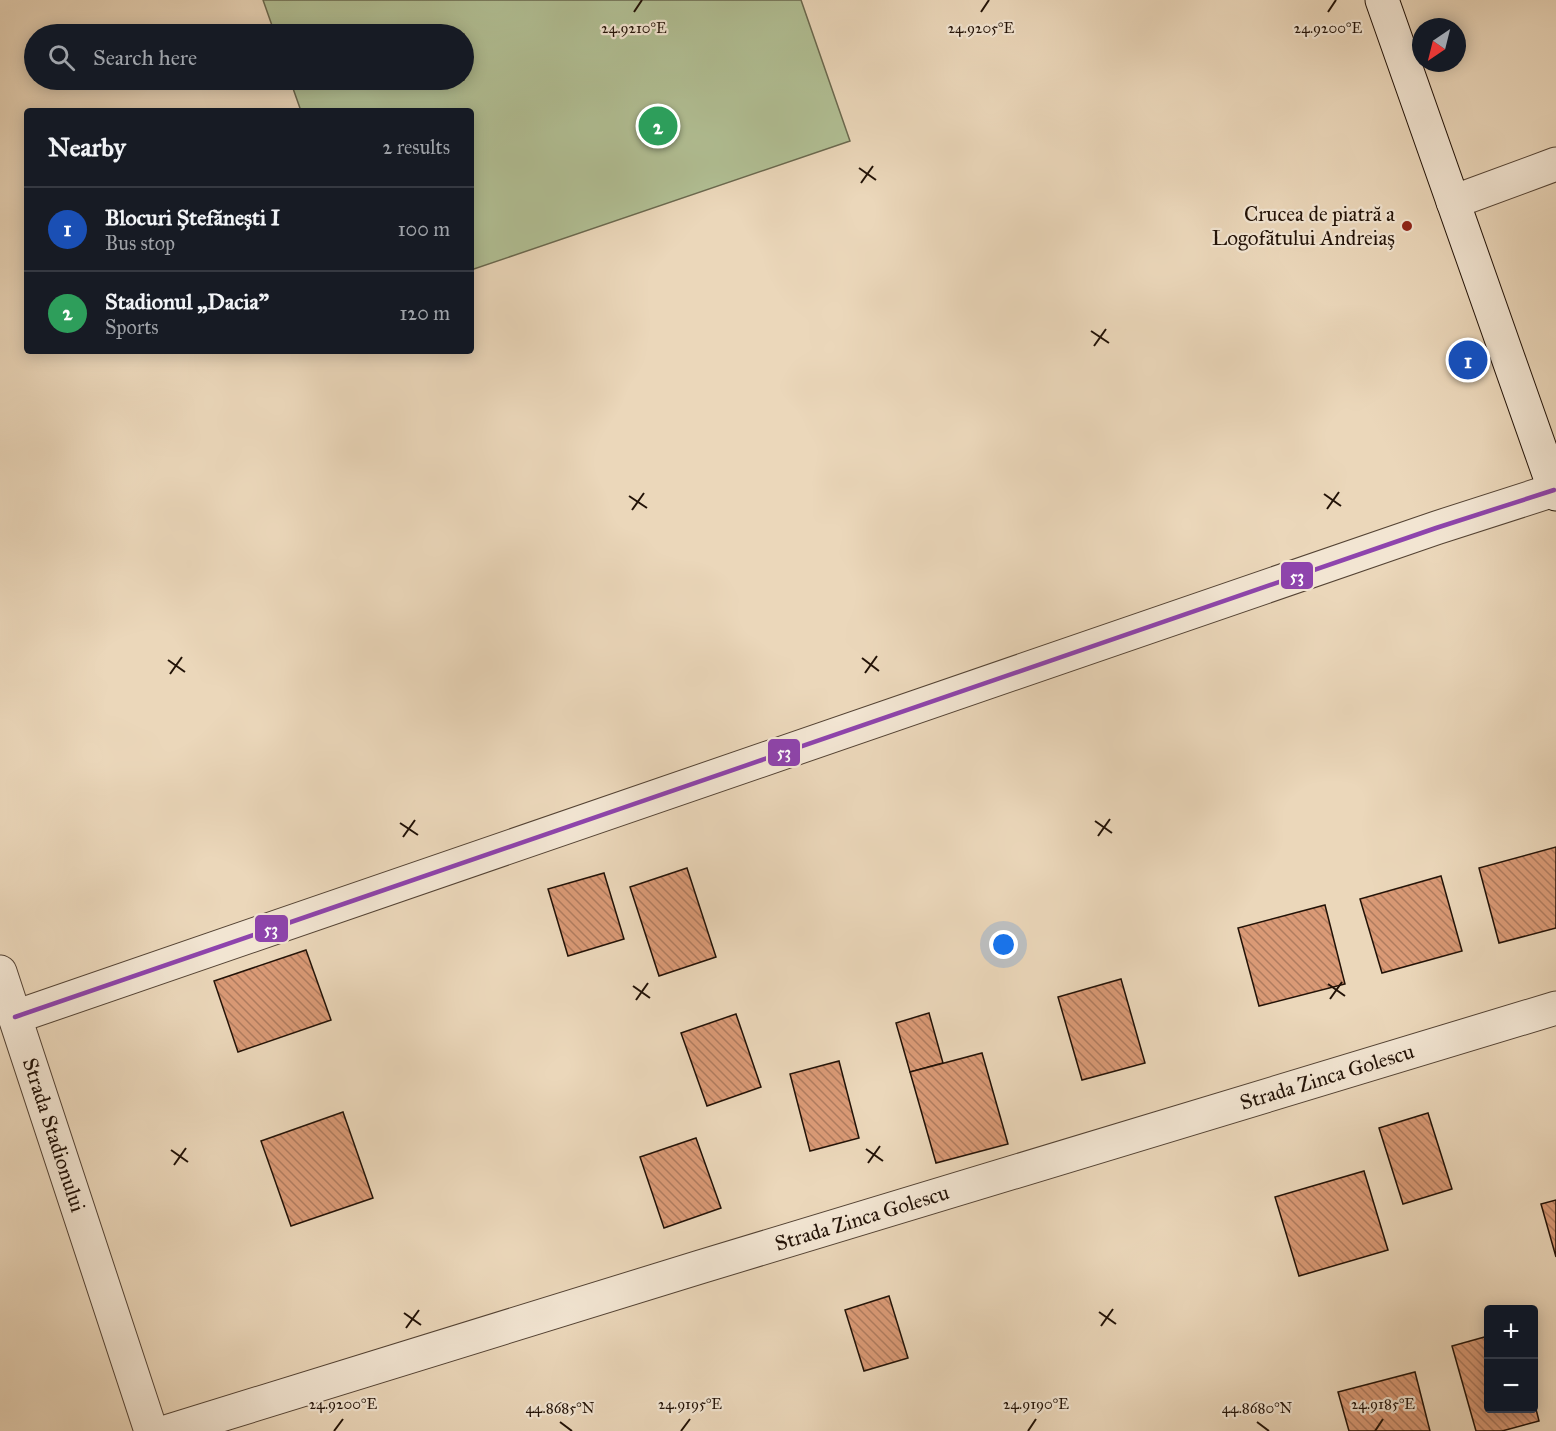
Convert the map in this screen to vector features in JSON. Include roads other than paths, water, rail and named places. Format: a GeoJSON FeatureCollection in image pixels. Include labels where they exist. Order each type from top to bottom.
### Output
{"type":"FeatureCollection","features":[{"type":"Feature","properties":{"kind":"street"},"geometry":{"type":"LineString","coordinates":[[15,1017],[1402,540],[1555,492],[1382,0]]}},
{"type":"Feature","properties":{"kind":"street"},"geometry":{"type":"LineString","coordinates":[[1453,202],[1556,164]]}},
{"type":"Feature","properties":{"kind":"street","name":"Strada Stadionului"},"geometry":{"type":"LineString","coordinates":[[0,972],[152,1431]]}},
{"type":"Feature","properties":{"kind":"street","name":"Strada Zinca Golescu"},"geometry":{"type":"LineString","coordinates":[[169,1431],[688,1270],[1556,1008]]}},
{"type":"Feature","properties":{"kind":"place","name":"Stadionul „Dacia”"},"geometry":{"type":"Point","coordinates":[658,126]}},
{"type":"Feature","properties":{"kind":"place","name":"Crucea de piatră a Logofătului Andreiaș"},"geometry":{"type":"Point","coordinates":[1407,226]}},
{"type":"Feature","properties":{"kind":"place","name":"Blocuri Ștefănești I"},"geometry":{"type":"Point","coordinates":[1468,360]}}]}
